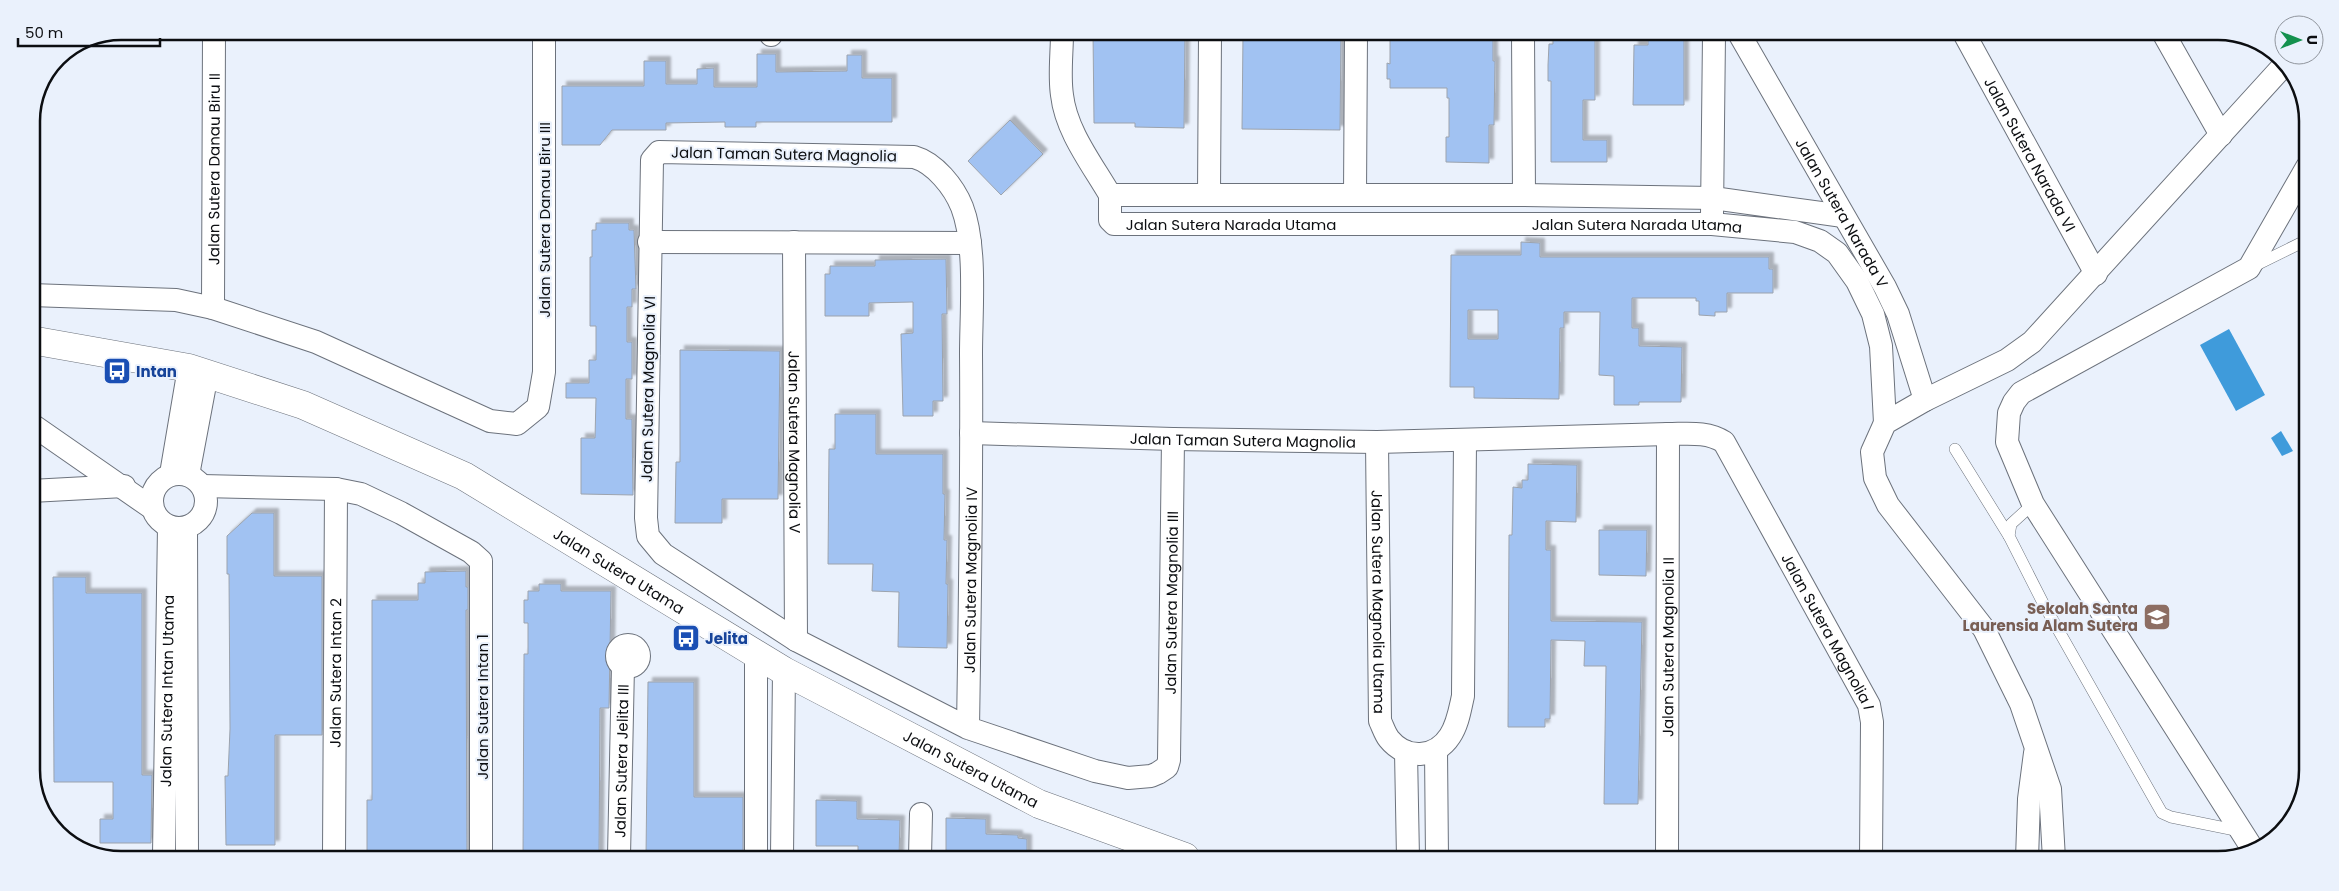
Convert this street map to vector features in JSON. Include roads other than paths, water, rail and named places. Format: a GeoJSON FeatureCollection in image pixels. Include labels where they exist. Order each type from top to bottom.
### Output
{"type":"FeatureCollection","features":[{"type":"Feature","properties":{"kind":"street","name":"Jalan Sutera Danau Biru II"},"geometry":{"type":"LineString","coordinates":[[213,308],[214,40]]}},
{"type":"Feature","properties":{"kind":"street","name":"Jalan Sutera Danau Biru III"},"geometry":{"type":"LineString","coordinates":[[213,308],[316,342],[490,420],[517,424],[538,407],[544,372],[544,40]]}},
{"type":"Feature","properties":{"kind":"street"},"geometry":{"type":"LineString","coordinates":[[1062,40],[1062,94],[1065,112],[1072,129],[1110,195]]}},
{"type":"Feature","properties":{"kind":"street"},"geometry":{"type":"LineString","coordinates":[[1209,194],[1210,40]]}},
{"type":"Feature","properties":{"kind":"street"},"geometry":{"type":"LineString","coordinates":[[1355,194],[1356,40]]}},
{"type":"Feature","properties":{"kind":"street"},"geometry":{"type":"LineString","coordinates":[[1523,40],[1524,195]]}},
{"type":"Feature","properties":{"kind":"street"},"geometry":{"type":"LineString","coordinates":[[1712,224],[1714,40]]}},
{"type":"Feature","properties":{"kind":"street","name":"Jalan Sutera Narada V"},"geometry":{"type":"LineString","coordinates":[[1743,40],[1885,287],[1898,314],[1925,400]]}},
{"type":"Feature","properties":{"kind":"street","name":"Jalan Sutera Narada VI"},"geometry":{"type":"LineString","coordinates":[[1967,40],[2096,274]]}},
{"type":"Feature","properties":{"kind":"street"},"geometry":{"type":"LineString","coordinates":[[2167,40],[2221,135]]}},
{"type":"Feature","properties":{"kind":"street"},"geometry":{"type":"LineString","coordinates":[[2054,851],[2050,788],[2021,704],[1984,629],[1888,505],[1876,478],[1872,452],[1885,423],[1925,400],[2007,360],[2032,342],[2096,274],[2280,70]]}},
{"type":"Feature","properties":{"kind":"street","name":"Jalan Taman Sutera Magnolia"},"geometry":{"type":"LineString","coordinates":[[649,242],[652,160],[660,152],[914,157],[926,160],[935,168],[962,207],[970,243],[971,433],[1377,442],[1705,434]]}},
{"type":"Feature","properties":{"kind":"street"},"geometry":{"type":"LineString","coordinates":[[2246,840],[2033,504],[2007,442],[2009,413],[2021,393],[2249,268],[2299,181]]}},
{"type":"Feature","properties":{"kind":"street","name":"Jalan Sutera Narada Utama"},"geometry":{"type":"LineString","coordinates":[[1843,216],[1713,198],[1355,194],[1110,195],[1110,220],[1114,224],[1712,224],[1795,232],[1820,241],[1838,253],[1857,281],[1873,314],[1881,346],[1885,423]]}},
{"type":"Feature","properties":{"kind":"street"},"geometry":{"type":"LineString","coordinates":[[649,242],[970,243]]}},
{"type":"Feature","properties":{"kind":"street","name":"Jalan Sutera Magnolia VI"},"geometry":{"type":"LineString","coordinates":[[649,242],[646,518],[648,536],[663,554],[796,640]]}},
{"type":"Feature","properties":{"kind":"street","name":"Jalan Sutera Magnolia V"},"geometry":{"type":"LineString","coordinates":[[794,242],[796,640]]}},
{"type":"Feature","properties":{"kind":"street"},"geometry":{"type":"LineString","coordinates":[[40,295],[176,300],[213,308]]}},
{"type":"Feature","properties":{"kind":"street","name":"Jalan Sutera Utama"},"geometry":{"type":"LineString","coordinates":[[40,341],[198,371],[303,405],[464,476],[784,671],[1039,804],[1168,851]]}},
{"type":"Feature","properties":{"kind":"street"},"geometry":{"type":"LineString","coordinates":[[185,484],[153,491],[152,508],[156,516],[178,527],[200,518],[185,484],[198,371]]}},
{"type":"Feature","properties":{"kind":"street"},"geometry":{"type":"LineString","coordinates":[[40,430],[118,487],[152,508]]}},
{"type":"Feature","properties":{"kind":"street","name":"Jalan Sutera Magnolia IV"},"geometry":{"type":"LineString","coordinates":[[968,728],[971,433]]}},
{"type":"Feature","properties":{"kind":"street","name":"Jalan Sutera Magnolia II"},"geometry":{"type":"LineString","coordinates":[[1667,851],[1668,434]]}},
{"type":"Feature","properties":{"kind":"street","name":"Jalan Sutera Magnolia I"},"geometry":{"type":"LineString","coordinates":[[1705,434],[1715,436],[1724,442],[1869,705],[1872,722],[1871,851]]}},
{"type":"Feature","properties":{"kind":"street","name":"Jalan Sutera Magnolia III"},"geometry":{"type":"LineString","coordinates":[[968,728],[1095,771],[1128,778],[1151,776],[1167,766],[1169,760],[1174,439]]}},
{"type":"Feature","properties":{"kind":"street"},"geometry":{"type":"LineString","coordinates":[[1408,851],[1406,752],[1420,755],[1436,751],[1450,736],[1459,717],[1463,696],[1465,441]]}},
{"type":"Feature","properties":{"kind":"street","name":"Jalan Sutera Magnolia Utama"},"geometry":{"type":"LineString","coordinates":[[1377,442],[1380,721],[1388,738],[1406,752]]}},
{"type":"Feature","properties":{"kind":"street"},"geometry":{"type":"LineString","coordinates":[[40,491],[185,484],[336,489]]}},
{"type":"Feature","properties":{"kind":"street","name":"Jalan Sutera Intan 1"},"geometry":{"type":"LineString","coordinates":[[336,489],[361,494],[380,502],[471,552],[482,566],[481,851]]}},
{"type":"Feature","properties":{"kind":"street","name":"Jalan Sutera Intan 2"},"geometry":{"type":"LineString","coordinates":[[334,851],[336,489]]}},
{"type":"Feature","properties":{"kind":"street","name":"Jalan Sutera Intan Utama"},"geometry":{"type":"LineString","coordinates":[[164,851],[178,527]]}},
{"type":"Feature","properties":{"kind":"street","name":"Jalan Sutera Intan Utama"},"geometry":{"type":"LineString","coordinates":[[178,527],[186,851]]}},
{"type":"Feature","properties":{"kind":"street"},"geometry":{"type":"LineString","coordinates":[[796,640],[968,728]]}},
{"type":"Feature","properties":{"kind":"street"},"geometry":{"type":"LineString","coordinates":[[756,655],[756,851]]}},
{"type":"Feature","properties":{"kind":"street","name":"Jalan Sutera Jelita III"},"geometry":{"type":"LineString","coordinates":[[619,851],[623,666]]}},
{"type":"Feature","properties":{"kind":"street"},"geometry":{"type":"LineString","coordinates":[[782,851],[784,671]]}},
{"type":"Feature","properties":{"kind":"street"},"geometry":{"type":"LineString","coordinates":[[2027,851],[2029,799],[2036,750]]}},
{"type":"Feature","properties":{"kind":"street"},"geometry":{"type":"LineString","coordinates":[[1436,751],[1436,851]]}},
{"type":"Feature","properties":{"kind":"street"},"geometry":{"type":"LineString","coordinates":[[920,851],[921,814]]}},
{"type":"Feature","properties":{"kind":"street"},"geometry":{"type":"LineString","coordinates":[[756,822],[782,824]]}},
{"type":"Feature","properties":{"kind":"lane"},"geometry":{"type":"LineString","coordinates":[[2249,268],[2299,244]]}},
{"type":"Feature","properties":{"kind":"lane"},"geometry":{"type":"LineString","coordinates":[[1955,449],[2010,536],[2043,603],[2162,813],[2246,840]]}},
{"type":"Feature","properties":{"kind":"lane"},"geometry":{"type":"LineString","coordinates":[[2010,536],[2011,524],[2033,504]]}},
{"type":"Feature","properties":{"kind":"water"},"geometry":{"type":"Polygon","coordinates":[[[2229,329],[2265,395],[2236,411],[2200,345],[2229,329]]]}},
{"type":"Feature","properties":{"kind":"water"},"geometry":{"type":"Polygon","coordinates":[[[2281,431],[2293,451],[2282,456],[2271,438],[2281,431]]]}},
{"type":"Feature","properties":{"kind":"place","name":"Intan"},"geometry":{"type":"Point","coordinates":[117,371]}},
{"type":"Feature","properties":{"kind":"place","name":"Sekolah Santa Laurensia Alam Sutera"},"geometry":{"type":"Point","coordinates":[2157,617]}},
{"type":"Feature","properties":{"kind":"place","name":"Jelita"},"geometry":{"type":"Point","coordinates":[686,638]}}]}
